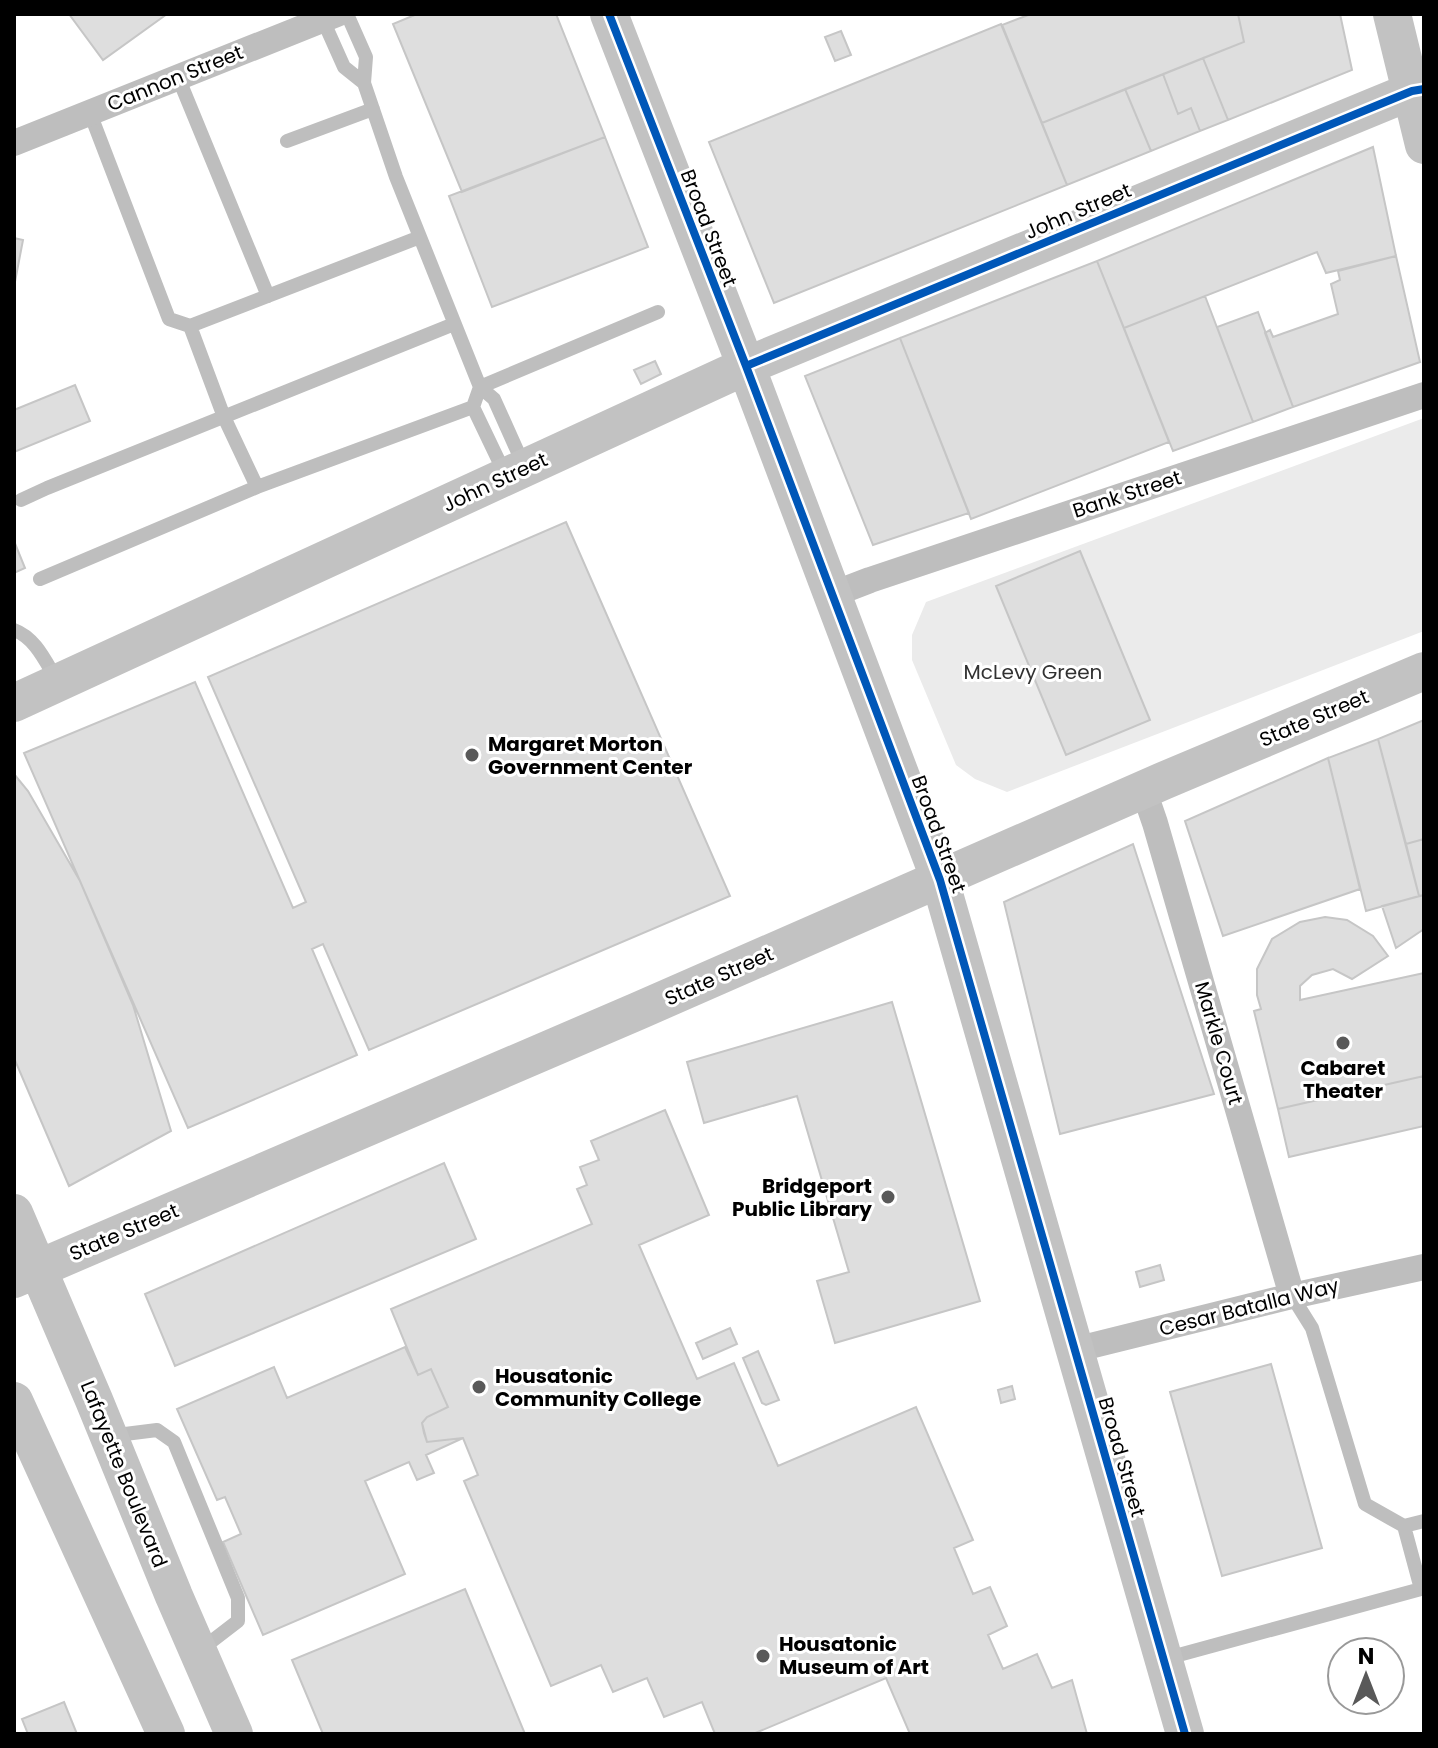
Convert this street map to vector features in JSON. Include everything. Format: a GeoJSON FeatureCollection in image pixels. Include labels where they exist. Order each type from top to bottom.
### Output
{"type":"FeatureCollection","features":[{"type":"Feature","properties":{"kind":"street","name":"Broad Street"},"geometry":{"type":"LineString","coordinates":[[609,14],[940,880],[1185,1734]]}},
{"type":"Feature","properties":{"kind":"street"},"geometry":{"type":"LineString","coordinates":[[1392,14],[1418,90],[1424,145]]}},
{"type":"Feature","properties":{"kind":"street","name":"Cannon Street"},"geometry":{"type":"LineString","coordinates":[[14,143],[335,16]]}},
{"type":"Feature","properties":{"kind":"street","name":"John Street"},"geometry":{"type":"LineString","coordinates":[[14,703],[746,366],[1418,90]]}},
{"type":"Feature","properties":{"kind":"street","name":"Bank Street"},"geometry":{"type":"LineString","coordinates":[[831,595],[1424,395]]}},
{"type":"Feature","properties":{"kind":"street","name":"State Street"},"geometry":{"type":"LineString","coordinates":[[26,1274],[1424,671]]}},
{"type":"Feature","properties":{"kind":"street","name":"Markle Court"},"geometry":{"type":"LineString","coordinates":[[1144,791],[1292,1296]]}},
{"type":"Feature","properties":{"kind":"street","name":"Lafayette Boulevard"},"geometry":{"type":"LineString","coordinates":[[14,1213],[26,1274],[108,1436],[234,1734]]}},
{"type":"Feature","properties":{"kind":"street","name":"Cesar Batalla Way"},"geometry":{"type":"LineString","coordinates":[[1074,1350],[1424,1267]]}},
{"type":"Feature","properties":{"kind":"street"},"geometry":{"type":"LineString","coordinates":[[14,1401],[166,1734]]}},
{"type":"Feature","properties":{"kind":"lane"},"geometry":{"type":"LineString","coordinates":[[335,16],[344,67],[364,83]]}},
{"type":"Feature","properties":{"kind":"lane"},"geometry":{"type":"LineString","coordinates":[[335,16],[366,57],[364,83],[396,177],[480,387],[494,399],[516,472]]}},
{"type":"Feature","properties":{"kind":"lane"},"geometry":{"type":"LineString","coordinates":[[178,77],[268,296]]}},
{"type":"Feature","properties":{"kind":"lane"},"geometry":{"type":"LineString","coordinates":[[287,141],[373,109]]}},
{"type":"Feature","properties":{"kind":"lane"},"geometry":{"type":"LineString","coordinates":[[90,113],[169,319],[190,326],[420,237]]}},
{"type":"Feature","properties":{"kind":"lane"},"geometry":{"type":"LineString","coordinates":[[473,407],[480,387],[658,312]]}},
{"type":"Feature","properties":{"kind":"lane"},"geometry":{"type":"LineString","coordinates":[[21,500],[454,324]]}},
{"type":"Feature","properties":{"kind":"lane"},"geometry":{"type":"LineString","coordinates":[[190,326],[224,417],[257,487]]}},
{"type":"Feature","properties":{"kind":"lane"},"geometry":{"type":"LineString","coordinates":[[473,407],[516,472]]}},
{"type":"Feature","properties":{"kind":"lane"},"geometry":{"type":"LineString","coordinates":[[40,579],[257,487],[473,407]]}},
{"type":"Feature","properties":{"kind":"lane"},"geometry":{"type":"LineString","coordinates":[[14,630],[23,633],[39,650],[58,683]]}},
{"type":"Feature","properties":{"kind":"lane"},"geometry":{"type":"LineString","coordinates":[[1292,1296],[1312,1328],[1365,1504],[1404,1526],[1424,1521]]}},
{"type":"Feature","properties":{"kind":"lane"},"geometry":{"type":"LineString","coordinates":[[108,1436],[157,1430],[174,1442],[238,1598],[238,1621],[198,1651]]}},
{"type":"Feature","properties":{"kind":"lane"},"geometry":{"type":"LineString","coordinates":[[1164,1659],[1421,1589],[1404,1526]]}},
{"type":"Feature","properties":{"kind":"green space","name":"McLevy Green"},"geometry":{"type":"Polygon","coordinates":[[[1424,418],[1424,631],[1007,792],[975,779],[956,765],[912,660],[912,635],[926,602],[1424,418]]]}},
{"type":"Feature","properties":{"kind":"building"},"geometry":{"type":"Polygon","coordinates":[[[69,14],[167,14],[103,60],[69,14]]]}},
{"type":"Feature","properties":{"kind":"building"},"geometry":{"type":"Polygon","coordinates":[[[417,14],[556,14],[605,137],[462,192],[393,24],[417,14]]]}},
{"type":"Feature","properties":{"kind":"building"},"geometry":{"type":"Polygon","coordinates":[[[1031,14],[1238,14],[1244,42],[1042,123],[1002,25],[1031,14]]]}},
{"type":"Feature","properties":{"kind":"building"},"geometry":{"type":"Polygon","coordinates":[[[1238,14],[1340,14],[1352,70],[1228,120],[1203,58],[1244,42],[1238,14]]]}},
{"type":"Feature","properties":{"kind":"building"},"geometry":{"type":"Polygon","coordinates":[[[1001,24],[1067,185],[774,303],[709,142],[1001,24]]]}},
{"type":"Feature","properties":{"kind":"building"},"geometry":{"type":"Polygon","coordinates":[[[841,31],[851,55],[835,61],[825,37],[841,31]]]}},
{"type":"Feature","properties":{"kind":"building"},"geometry":{"type":"Polygon","coordinates":[[[1203,58],[1228,120],[1200,131],[1191,108],[1178,114],[1163,74],[1203,58]]]}},
{"type":"Feature","properties":{"kind":"building"},"geometry":{"type":"Polygon","coordinates":[[[1163,74],[1178,114],[1191,108],[1200,131],[1151,151],[1125,89],[1163,74]]]}},
{"type":"Feature","properties":{"kind":"building"},"geometry":{"type":"Polygon","coordinates":[[[1125,89],[1151,151],[1067,185],[1042,123],[1125,89]]]}},
{"type":"Feature","properties":{"kind":"building"},"geometry":{"type":"Polygon","coordinates":[[[605,137],[648,247],[492,307],[449,196],[605,137]]]}},
{"type":"Feature","properties":{"kind":"building"},"geometry":{"type":"Polygon","coordinates":[[[1373,147],[1396,256],[1326,273],[1317,252],[1124,328],[1097,261],[1373,147]]]}},
{"type":"Feature","properties":{"kind":"building"},"geometry":{"type":"Polygon","coordinates":[[[14,238],[23,240],[14,287],[14,238]]]}},
{"type":"Feature","properties":{"kind":"building"},"geometry":{"type":"Polygon","coordinates":[[[1396,256],[1420,362],[1293,407],[1265,333],[1270,330],[1273,337],[1338,314],[1331,284],[1340,280],[1338,271],[1396,256]]]}},
{"type":"Feature","properties":{"kind":"building"},"geometry":{"type":"Polygon","coordinates":[[[1097,261],[1169,442],[971,519],[900,338],[1097,261]]]}},
{"type":"Feature","properties":{"kind":"building"},"geometry":{"type":"Polygon","coordinates":[[[1205,296],[1253,422],[1173,451],[1124,328],[1205,296]]]}},
{"type":"Feature","properties":{"kind":"building"},"geometry":{"type":"Polygon","coordinates":[[[1258,312],[1293,407],[1253,422],[1217,327],[1258,312]]]}},
{"type":"Feature","properties":{"kind":"building"},"geometry":{"type":"Polygon","coordinates":[[[900,338],[969,513],[873,545],[805,376],[900,338]]]}},
{"type":"Feature","properties":{"kind":"building"},"geometry":{"type":"Polygon","coordinates":[[[655,361],[661,374],[641,384],[634,370],[655,361]]]}},
{"type":"Feature","properties":{"kind":"building"},"geometry":{"type":"Polygon","coordinates":[[[75,385],[90,421],[14,452],[14,410],[75,385]]]}},
{"type":"Feature","properties":{"kind":"building","name":"Margaret Morton Government Center"},"geometry":{"type":"Polygon","coordinates":[[[566,522],[730,896],[369,1050],[323,944],[312,949],[357,1055],[188,1128],[24,753],[195,682],[293,908],[306,902],[208,677],[566,522]]]}},
{"type":"Feature","properties":{"kind":"building"},"geometry":{"type":"Polygon","coordinates":[[[14,541],[25,568],[14,573],[14,541]]]}},
{"type":"Feature","properties":{"kind":"building"},"geometry":{"type":"Polygon","coordinates":[[[1080,551],[1150,720],[1066,755],[996,586],[1080,551]]]}},
{"type":"Feature","properties":{"kind":"building"},"geometry":{"type":"Polygon","coordinates":[[[1424,720],[1424,839],[1406,844],[1378,739],[1424,720]]]}},
{"type":"Feature","properties":{"kind":"building"},"geometry":{"type":"Polygon","coordinates":[[[1378,739],[1419,896],[1366,911],[1328,758],[1378,739]]]}},
{"type":"Feature","properties":{"kind":"building"},"geometry":{"type":"Polygon","coordinates":[[[1328,758],[1360,889],[1223,936],[1185,821],[1328,758]]]}},
{"type":"Feature","properties":{"kind":"building"},"geometry":{"type":"Polygon","coordinates":[[[14,774],[28,791],[80,881],[133,1005],[171,1131],[69,1186],[14,1058],[14,774]]]}},
{"type":"Feature","properties":{"kind":"building"},"geometry":{"type":"Polygon","coordinates":[[[1424,839],[1424,895],[1419,896],[1406,844],[1424,839]]]}},
{"type":"Feature","properties":{"kind":"building"},"geometry":{"type":"Polygon","coordinates":[[[1133,844],[1214,1094],[1060,1134],[1004,902],[1133,844]]]}},
{"type":"Feature","properties":{"kind":"building"},"geometry":{"type":"Polygon","coordinates":[[[1424,895],[1424,929],[1396,948],[1382,906],[1424,895]]]}},
{"type":"Feature","properties":{"kind":"building","name":"Cabaret Theater"},"geometry":{"type":"Polygon","coordinates":[[[1325,917],[1347,920],[1373,936],[1388,956],[1352,979],[1333,969],[1312,975],[1300,986],[1300,1000],[1424,973],[1424,1076],[1278,1109],[1254,1011],[1261,1009],[1257,995],[1257,969],[1272,939],[1300,922],[1325,917]]]}},
{"type":"Feature","properties":{"kind":"building","name":"Bridgeport Public Library"},"geometry":{"type":"Polygon","coordinates":[[[892,1002],[980,1301],[835,1343],[817,1281],[849,1272],[797,1096],[704,1123],[687,1062],[892,1002]]]}},
{"type":"Feature","properties":{"kind":"building"},"geometry":{"type":"Polygon","coordinates":[[[1424,1076],[1424,1126],[1289,1157],[1278,1109],[1424,1076]]]}},
{"type":"Feature","properties":{"kind":"building"},"geometry":{"type":"Polygon","coordinates":[[[665,1110],[709,1215],[639,1245],[697,1379],[734,1363],[778,1466],[916,1407],[973,1540],[954,1548],[973,1594],[990,1587],[1007,1626],[988,1635],[1003,1669],[1037,1654],[1052,1688],[1072,1680],[1087,1734],[910,1734],[886,1678],[753,1734],[715,1734],[702,1702],[664,1717],[647,1678],[613,1692],[601,1665],[551,1686],[464,1481],[478,1475],[463,1438],[427,1442],[422,1423],[427,1417],[448,1407],[431,1369],[418,1375],[391,1309],[592,1224],[577,1189],[587,1185],[580,1167],[599,1160],[591,1141],[665,1110]]]}},
{"type":"Feature","properties":{"kind":"building"},"geometry":{"type":"Polygon","coordinates":[[[444,1163],[476,1239],[175,1366],[145,1294],[444,1163]]]}},
{"type":"Feature","properties":{"kind":"building"},"geometry":{"type":"Polygon","coordinates":[[[1160,1265],[1164,1280],[1140,1287],[1136,1272],[1160,1265]]]}},
{"type":"Feature","properties":{"kind":"building"},"geometry":{"type":"Polygon","coordinates":[[[730,1328],[737,1344],[703,1359],[696,1343],[730,1328]]]}},
{"type":"Feature","properties":{"kind":"building"},"geometry":{"type":"Polygon","coordinates":[[[405,1347],[418,1375],[431,1369],[448,1407],[427,1417],[422,1423],[427,1442],[463,1438],[426,1455],[434,1473],[417,1480],[409,1462],[365,1481],[405,1574],[263,1635],[223,1542],[241,1534],[225,1497],[217,1500],[177,1409],[274,1367],[287,1398],[405,1347]]]}},
{"type":"Feature","properties":{"kind":"building"},"geometry":{"type":"Polygon","coordinates":[[[758,1351],[779,1400],[766,1405],[762,1403],[743,1358],[758,1351]]]}},
{"type":"Feature","properties":{"kind":"building"},"geometry":{"type":"Polygon","coordinates":[[[1271,1364],[1322,1548],[1222,1576],[1170,1392],[1271,1364]]]}},
{"type":"Feature","properties":{"kind":"building"},"geometry":{"type":"Polygon","coordinates":[[[1012,1386],[1015,1399],[1001,1403],[998,1390],[1012,1386]]]}},
{"type":"Feature","properties":{"kind":"building"},"geometry":{"type":"Polygon","coordinates":[[[465,1589],[525,1734],[323,1734],[292,1660],[465,1589]]]}},
{"type":"Feature","properties":{"kind":"building"},"geometry":{"type":"Polygon","coordinates":[[[64,1702],[77,1734],[28,1734],[22,1719],[64,1702]]]}},
{"type":"Feature","properties":{"kind":"cycle path"},"geometry":{"type":"LineString","coordinates":[[609,14],[940,880],[1185,1734]]}},
{"type":"Feature","properties":{"kind":"cycle path"},"geometry":{"type":"LineString","coordinates":[[746,366],[1412,91],[1424,89]]}},
{"type":"Feature","properties":{"kind":"place","name":"Margaret Morton Government Center"},"geometry":{"type":"Point","coordinates":[472,755]}},
{"type":"Feature","properties":{"kind":"place","name":"Cabaret Theater"},"geometry":{"type":"Point","coordinates":[1343,1043]}},
{"type":"Feature","properties":{"kind":"place","name":"Bridgeport Public Library"},"geometry":{"type":"Point","coordinates":[888,1197]}},
{"type":"Feature","properties":{"kind":"place","name":"Housatonic Community College"},"geometry":{"type":"Point","coordinates":[479,1387]}},
{"type":"Feature","properties":{"kind":"place","name":"Housatonic Museum of Art"},"geometry":{"type":"Point","coordinates":[763,1656]}}]}
